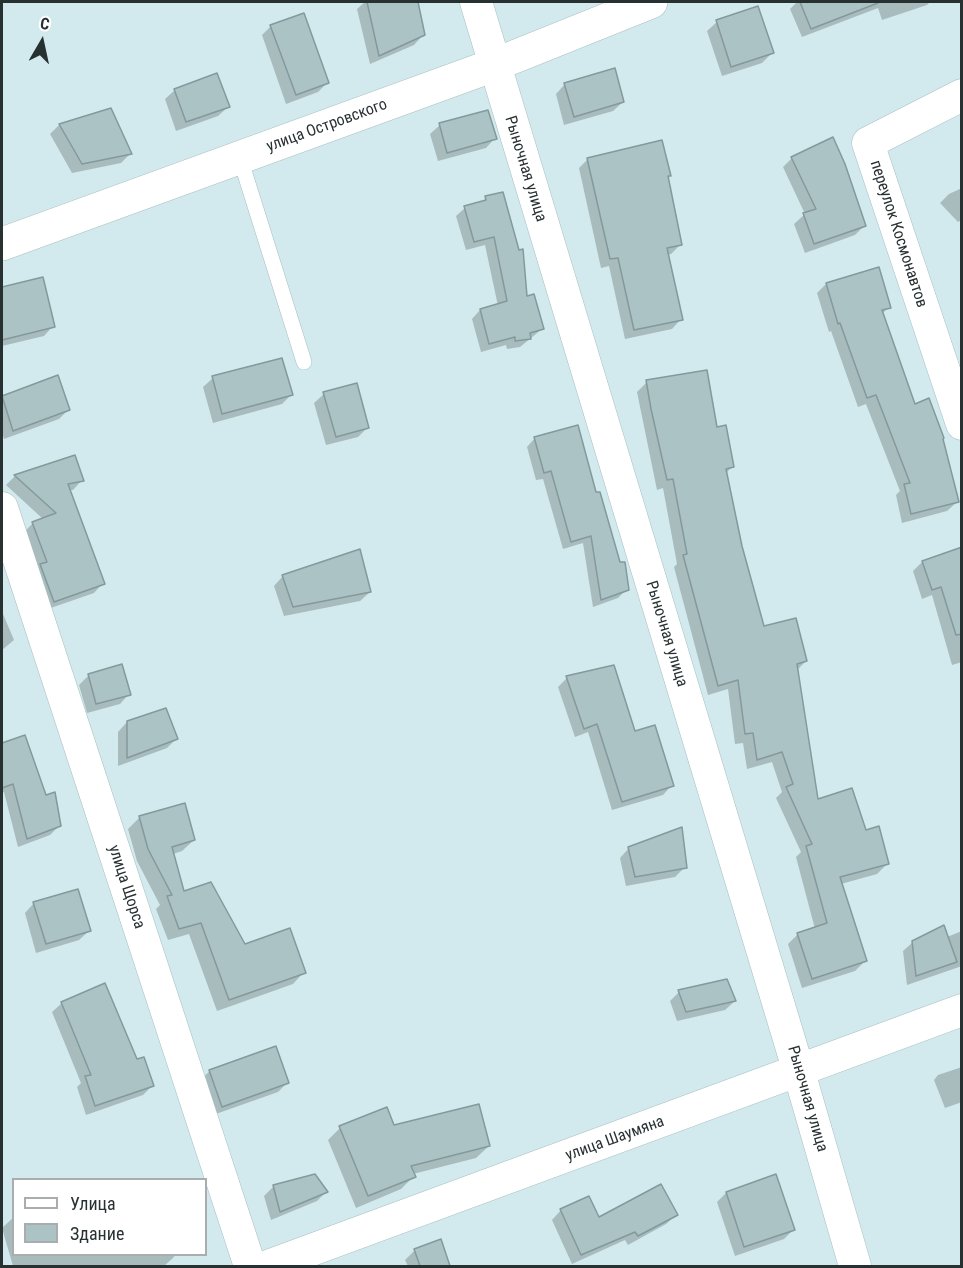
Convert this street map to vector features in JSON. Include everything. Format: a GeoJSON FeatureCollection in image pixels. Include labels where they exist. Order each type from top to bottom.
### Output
{"type":"FeatureCollection","features":[{"type":"Feature","properties":{"kind":"street","name":"Рыночная улица"},"geometry":{"type":"LineString","coordinates":[[476,2],[799,1071],[855,1266]]}},
{"type":"Feature","properties":{"kind":"street","name":"улица Островского"},"geometry":{"type":"LineString","coordinates":[[2,244],[494,65],[651,2]]}},
{"type":"Feature","properties":{"kind":"street","name":"переулок Космонавтов"},"geometry":{"type":"LineString","coordinates":[[962,95],[868,143],[962,424]]}},
{"type":"Feature","properties":{"kind":"street","name":"улица Щорса"},"geometry":{"type":"LineString","coordinates":[[2,508],[250,1266]]}},
{"type":"Feature","properties":{"kind":"street","name":"улица Шаумяна"},"geometry":{"type":"LineString","coordinates":[[268,1266],[962,1010]]}},
{"type":"Feature","properties":{"kind":"lane"},"geometry":{"type":"LineString","coordinates":[[240,158],[303,362]]}},
{"type":"Feature","properties":{"kind":"building"},"geometry":{"type":"Polygon","coordinates":[[[367,2],[418,2],[425,35],[379,56],[367,2]]]}},
{"type":"Feature","properties":{"kind":"building"},"geometry":{"type":"Polygon","coordinates":[[[800,2],[877,2],[878,3],[811,29],[800,2]]]}},
{"type":"Feature","properties":{"kind":"building"},"geometry":{"type":"Polygon","coordinates":[[[758,6],[774,53],[731,67],[716,20],[758,6]]]}},
{"type":"Feature","properties":{"kind":"building"},"geometry":{"type":"Polygon","coordinates":[[[304,13],[329,83],[296,95],[270,25],[304,13]]]}},
{"type":"Feature","properties":{"kind":"building"},"geometry":{"type":"Polygon","coordinates":[[[615,68],[624,102],[574,117],[564,83],[615,68]]]}},
{"type":"Feature","properties":{"kind":"building"},"geometry":{"type":"Polygon","coordinates":[[[217,73],[230,107],[186,122],[174,89],[217,73]]]}},
{"type":"Feature","properties":{"kind":"building"},"geometry":{"type":"Polygon","coordinates":[[[111,108],[132,154],[82,164],[59,124],[111,108]]]}},
{"type":"Feature","properties":{"kind":"building"},"geometry":{"type":"Polygon","coordinates":[[[488,110],[497,139],[447,153],[439,123],[488,110]]]}},
{"type":"Feature","properties":{"kind":"building"},"geometry":{"type":"Polygon","coordinates":[[[833,137],[845,164],[866,226],[814,244],[803,213],[816,209],[791,157],[833,137]]]}},
{"type":"Feature","properties":{"kind":"building"},"geometry":{"type":"Polygon","coordinates":[[[662,140],[671,176],[668,176],[682,245],[667,248],[683,320],[634,330],[618,258],[610,259],[587,158],[662,140]]]}},
{"type":"Feature","properties":{"kind":"building"},"geometry":{"type":"Polygon","coordinates":[[[503,192],[519,250],[523,249],[527,296],[534,294],[544,329],[530,333],[531,339],[515,341],[515,337],[489,344],[480,309],[507,301],[494,237],[474,242],[464,206],[486,200],[485,196],[503,192]]]}},
{"type":"Feature","properties":{"kind":"building"},"geometry":{"type":"Polygon","coordinates":[[[879,267],[891,308],[882,310],[915,404],[929,398],[944,438],[959,502],[911,514],[904,484],[910,483],[876,395],[867,398],[840,323],[838,324],[826,283],[879,267]]]}},
{"type":"Feature","properties":{"kind":"building"},"geometry":{"type":"Polygon","coordinates":[[[43,277],[55,327],[2,340],[2,287],[43,277]]]}},
{"type":"Feature","properties":{"kind":"building"},"geometry":{"type":"Polygon","coordinates":[[[282,358],[293,395],[222,414],[212,376],[282,358]]]}},
{"type":"Feature","properties":{"kind":"building"},"geometry":{"type":"Polygon","coordinates":[[[707,370],[717,427],[726,425],[734,467],[726,469],[742,546],[764,626],[796,618],[807,661],[797,664],[818,799],[852,788],[866,830],[879,826],[889,864],[840,877],[867,961],[812,979],[797,933],[827,923],[806,846],[812,844],[786,787],[793,784],[782,752],[757,760],[753,733],[745,734],[738,680],[718,686],[683,555],[687,554],[673,479],[667,480],[646,380],[707,370]]]}},
{"type":"Feature","properties":{"kind":"building"},"geometry":{"type":"Polygon","coordinates":[[[58,375],[70,410],[13,431],[2,396],[58,375]]]}},
{"type":"Feature","properties":{"kind":"building"},"geometry":{"type":"Polygon","coordinates":[[[357,383],[369,428],[336,437],[323,392],[357,383]]]}},
{"type":"Feature","properties":{"kind":"building"},"geometry":{"type":"Polygon","coordinates":[[[578,425],[596,492],[600,492],[620,562],[625,562],[629,590],[601,600],[591,536],[571,542],[551,471],[544,473],[534,437],[578,425]]]}},
{"type":"Feature","properties":{"kind":"building"},"geometry":{"type":"Polygon","coordinates":[[[75,455],[84,481],[68,484],[105,584],[54,602],[40,564],[47,562],[32,522],[56,513],[14,475],[75,455]]]}},
{"type":"Feature","properties":{"kind":"building"},"geometry":{"type":"Polygon","coordinates":[[[962,547],[962,634],[956,635],[941,587],[932,590],[922,561],[962,547]]]}},
{"type":"Feature","properties":{"kind":"building"},"geometry":{"type":"Polygon","coordinates":[[[360,549],[371,592],[293,607],[282,575],[360,549]]]}},
{"type":"Feature","properties":{"kind":"building"},"geometry":{"type":"Polygon","coordinates":[[[122,664],[131,695],[96,704],[88,674],[122,664]]]}},
{"type":"Feature","properties":{"kind":"building"},"geometry":{"type":"Polygon","coordinates":[[[614,665],[635,731],[655,725],[674,786],[622,802],[597,724],[584,729],[566,676],[614,665]]]}},
{"type":"Feature","properties":{"kind":"building"},"geometry":{"type":"Polygon","coordinates":[[[166,708],[178,739],[127,758],[127,721],[166,708]]]}},
{"type":"Feature","properties":{"kind":"building"},"geometry":{"type":"Polygon","coordinates":[[[25,735],[46,795],[55,792],[61,826],[27,839],[13,784],[2,788],[2,743],[25,735]]]}},
{"type":"Feature","properties":{"kind":"building"},"geometry":{"type":"Polygon","coordinates":[[[185,803],[195,840],[172,847],[184,891],[211,882],[245,944],[290,928],[306,973],[229,1000],[201,923],[179,929],[167,896],[172,895],[148,849],[139,816],[185,803]]]}},
{"type":"Feature","properties":{"kind":"building"},"geometry":{"type":"Polygon","coordinates":[[[682,827],[687,868],[635,877],[628,847],[682,827]]]}},
{"type":"Feature","properties":{"kind":"building"},"geometry":{"type":"Polygon","coordinates":[[[78,889],[91,931],[46,944],[33,902],[78,889]]]}},
{"type":"Feature","properties":{"kind":"building"},"geometry":{"type":"Polygon","coordinates":[[[944,925],[957,962],[916,976],[912,941],[944,925]]]}},
{"type":"Feature","properties":{"kind":"building"},"geometry":{"type":"Polygon","coordinates":[[[727,979],[736,1001],[686,1012],[678,990],[727,979]]]}},
{"type":"Feature","properties":{"kind":"building"},"geometry":{"type":"Polygon","coordinates":[[[105,983],[137,1059],[144,1057],[154,1086],[95,1106],[85,1076],[91,1075],[61,1002],[105,983]]]}},
{"type":"Feature","properties":{"kind":"building"},"geometry":{"type":"Polygon","coordinates":[[[276,1046],[289,1083],[222,1107],[209,1070],[276,1046]]]}},
{"type":"Feature","properties":{"kind":"building"},"geometry":{"type":"Polygon","coordinates":[[[479,1104],[490,1146],[411,1166],[416,1177],[368,1196],[339,1126],[387,1107],[394,1125],[479,1104]]]}},
{"type":"Feature","properties":{"kind":"building"},"geometry":{"type":"Polygon","coordinates":[[[315,1174],[328,1192],[280,1212],[273,1185],[315,1174]]]}},
{"type":"Feature","properties":{"kind":"building"},"geometry":{"type":"Polygon","coordinates":[[[776,1174],[795,1230],[744,1247],[726,1192],[776,1174]]]}},
{"type":"Feature","properties":{"kind":"building"},"geometry":{"type":"Polygon","coordinates":[[[661,1184],[678,1215],[638,1236],[635,1232],[581,1255],[560,1209],[589,1196],[599,1217],[661,1184]]]}},
{"type":"Feature","properties":{"kind":"building"},"geometry":{"type":"Polygon","coordinates":[[[441,1239],[450,1266],[420,1266],[414,1249],[441,1239]]]}}]}
